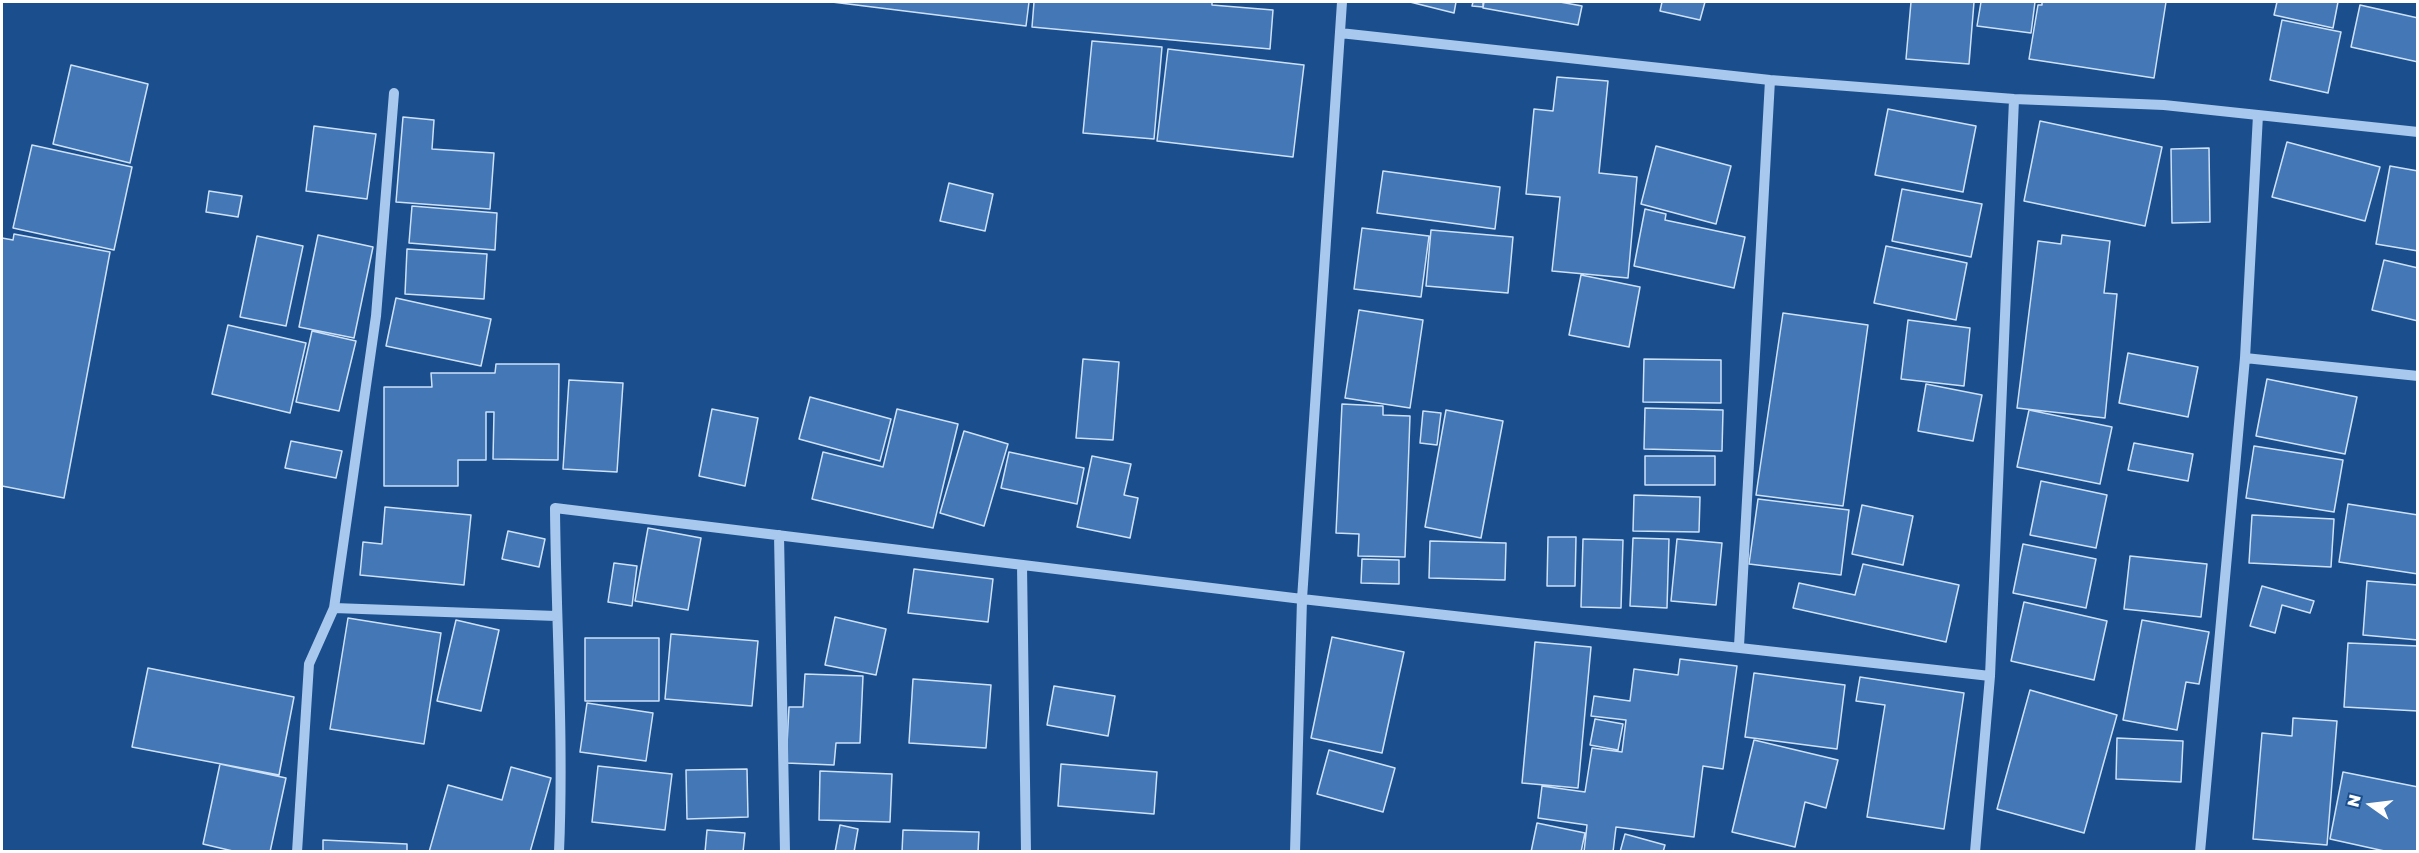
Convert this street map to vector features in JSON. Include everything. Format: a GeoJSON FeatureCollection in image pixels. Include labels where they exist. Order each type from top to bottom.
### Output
{"type":"FeatureCollection","features":[{"type":"Feature","properties":{"kind":"street"},"geometry":{"type":"LineString","coordinates":[[1295,852],[1302,598],[1342,2]]}},
{"type":"Feature","properties":{"kind":"street"},"geometry":{"type":"LineString","coordinates":[[1340,33],[1770,80],[2014,99],[2164,105],[2418,132]]}},
{"type":"Feature","properties":{"kind":"street"},"geometry":{"type":"LineString","coordinates":[[1739,646],[1770,80]]}},
{"type":"Feature","properties":{"kind":"street"},"geometry":{"type":"LineString","coordinates":[[297,852],[309,664],[334,608],[376,316],[394,93]]}},
{"type":"Feature","properties":{"kind":"street"},"geometry":{"type":"LineString","coordinates":[[1975,852],[1990,676],[2014,99]]}},
{"type":"Feature","properties":{"kind":"street"},"geometry":{"type":"LineString","coordinates":[[2200,852],[2245,358],[2258,115]]}},
{"type":"Feature","properties":{"kind":"street"},"geometry":{"type":"LineString","coordinates":[[2245,358],[2418,376]]}},
{"type":"Feature","properties":{"kind":"street"},"geometry":{"type":"LineString","coordinates":[[559,852],[562,766],[556,616],[555,508],[1302,598],[1990,676]]}},
{"type":"Feature","properties":{"kind":"street"},"geometry":{"type":"LineString","coordinates":[[779,535],[784,852]]}},
{"type":"Feature","properties":{"kind":"street"},"geometry":{"type":"LineString","coordinates":[[1022,565],[1026,852]]}},
{"type":"Feature","properties":{"kind":"street"},"geometry":{"type":"LineString","coordinates":[[334,608],[556,616]]}},
{"type":"Feature","properties":{"kind":"building"},"geometry":{"type":"Polygon","coordinates":[[[832,2],[1029,2],[1026,26],[832,2]]]}},
{"type":"Feature","properties":{"kind":"building"},"geometry":{"type":"Polygon","coordinates":[[[1034,2],[1212,2],[1212,5],[1273,10],[1270,49],[1032,27],[1034,2]]]}},
{"type":"Feature","properties":{"kind":"building"},"geometry":{"type":"Polygon","coordinates":[[[1410,2],[1456,2],[1454,13],[1410,2]]]}},
{"type":"Feature","properties":{"kind":"building"},"geometry":{"type":"Polygon","coordinates":[[[1473,2],[1483,2],[1483,7],[1472,6],[1473,2]]]}},
{"type":"Feature","properties":{"kind":"building"},"geometry":{"type":"Polygon","coordinates":[[[1484,2],[1560,2],[1582,6],[1578,25],[1483,8],[1484,2]]]}},
{"type":"Feature","properties":{"kind":"building"},"geometry":{"type":"Polygon","coordinates":[[[1662,2],[1705,2],[1700,20],[1660,11],[1662,2]]]}},
{"type":"Feature","properties":{"kind":"building"},"geometry":{"type":"Polygon","coordinates":[[[1911,2],[1974,2],[1969,64],[1906,59],[1911,2]]]}},
{"type":"Feature","properties":{"kind":"building"},"geometry":{"type":"Polygon","coordinates":[[[1981,2],[2035,2],[2031,33],[1977,26],[1981,2]]]}},
{"type":"Feature","properties":{"kind":"building"},"geometry":{"type":"Polygon","coordinates":[[[2042,2],[2166,2],[2154,78],[2029,59],[2038,5],[2042,5],[2042,2]]]}},
{"type":"Feature","properties":{"kind":"building"},"geometry":{"type":"Polygon","coordinates":[[[2277,2],[2338,2],[2333,28],[2274,15],[2277,2]]]}},
{"type":"Feature","properties":{"kind":"building"},"geometry":{"type":"Polygon","coordinates":[[[2360,5],[2418,18],[2418,62],[2351,47],[2360,5]]]}},
{"type":"Feature","properties":{"kind":"building"},"geometry":{"type":"Polygon","coordinates":[[[2282,20],[2341,32],[2328,93],[2270,80],[2282,20]]]}},
{"type":"Feature","properties":{"kind":"building"},"geometry":{"type":"Polygon","coordinates":[[[1092,41],[1162,47],[1154,139],[1083,133],[1092,41]]]}},
{"type":"Feature","properties":{"kind":"building"},"geometry":{"type":"Polygon","coordinates":[[[1168,49],[1304,65],[1293,157],[1157,141],[1168,49]]]}},
{"type":"Feature","properties":{"kind":"building"},"geometry":{"type":"Polygon","coordinates":[[[71,65],[148,84],[130,163],[53,144],[71,65]]]}},
{"type":"Feature","properties":{"kind":"building"},"geometry":{"type":"Polygon","coordinates":[[[1557,77],[1608,81],[1599,173],[1637,177],[1628,278],[1552,271],[1560,197],[1526,194],[1534,109],[1553,111],[1557,77]]]}},
{"type":"Feature","properties":{"kind":"building"},"geometry":{"type":"Polygon","coordinates":[[[1888,109],[1976,126],[1963,192],[1875,175],[1888,109]]]}},
{"type":"Feature","properties":{"kind":"building"},"geometry":{"type":"Polygon","coordinates":[[[403,117],[434,120],[432,149],[494,153],[490,209],[396,202],[403,117]]]}},
{"type":"Feature","properties":{"kind":"building"},"geometry":{"type":"Polygon","coordinates":[[[2040,121],[2162,147],[2145,226],[2024,201],[2040,121]]]}},
{"type":"Feature","properties":{"kind":"building"},"geometry":{"type":"Polygon","coordinates":[[[314,126],[376,134],[367,199],[306,191],[314,126]]]}},
{"type":"Feature","properties":{"kind":"building"},"geometry":{"type":"Polygon","coordinates":[[[2287,142],[2380,167],[2365,221],[2272,197],[2287,142]]]}},
{"type":"Feature","properties":{"kind":"building"},"geometry":{"type":"Polygon","coordinates":[[[32,145],[132,167],[114,250],[13,228],[32,145]]]}},
{"type":"Feature","properties":{"kind":"building"},"geometry":{"type":"Polygon","coordinates":[[[1656,146],[1731,166],[1716,224],[1641,204],[1656,146]]]}},
{"type":"Feature","properties":{"kind":"building"},"geometry":{"type":"Polygon","coordinates":[[[2209,148],[2210,222],[2172,223],[2171,149],[2209,148]]]}},
{"type":"Feature","properties":{"kind":"building"},"geometry":{"type":"Polygon","coordinates":[[[2390,166],[2418,171],[2418,251],[2376,244],[2390,166]]]}},
{"type":"Feature","properties":{"kind":"building"},"geometry":{"type":"Polygon","coordinates":[[[1383,171],[1500,187],[1495,229],[1377,213],[1383,171]]]}},
{"type":"Feature","properties":{"kind":"building"},"geometry":{"type":"Polygon","coordinates":[[[949,183],[993,194],[985,231],[940,221],[949,183]]]}},
{"type":"Feature","properties":{"kind":"building"},"geometry":{"type":"Polygon","coordinates":[[[1902,189],[1982,204],[1971,257],[1892,241],[1902,189]]]}},
{"type":"Feature","properties":{"kind":"building"},"geometry":{"type":"Polygon","coordinates":[[[209,191],[242,196],[238,217],[206,212],[209,191]]]}},
{"type":"Feature","properties":{"kind":"building"},"geometry":{"type":"Polygon","coordinates":[[[412,206],[497,213],[495,250],[409,243],[412,206]]]}},
{"type":"Feature","properties":{"kind":"building"},"geometry":{"type":"Polygon","coordinates":[[[1645,209],[1666,214],[1665,220],[1745,237],[1734,288],[1634,266],[1645,209]]]}},
{"type":"Feature","properties":{"kind":"building"},"geometry":{"type":"Polygon","coordinates":[[[1362,228],[1429,236],[1421,297],[1354,289],[1362,228]]]}},
{"type":"Feature","properties":{"kind":"building"},"geometry":{"type":"Polygon","coordinates":[[[1431,230],[1513,237],[1508,293],[1426,286],[1431,230]]]}},
{"type":"Feature","properties":{"kind":"building"},"geometry":{"type":"Polygon","coordinates":[[[14,234],[110,252],[64,498],[2,486],[2,238],[13,240],[14,234]]]}},
{"type":"Feature","properties":{"kind":"building"},"geometry":{"type":"Polygon","coordinates":[[[318,235],[373,247],[354,338],[299,327],[318,235]]]}},
{"type":"Feature","properties":{"kind":"building"},"geometry":{"type":"Polygon","coordinates":[[[2062,235],[2110,241],[2104,293],[2117,294],[2105,418],[2017,408],[2038,241],[2061,244],[2062,235]]]}},
{"type":"Feature","properties":{"kind":"building"},"geometry":{"type":"Polygon","coordinates":[[[257,236],[303,246],[286,326],[240,317],[257,236]]]}},
{"type":"Feature","properties":{"kind":"building"},"geometry":{"type":"Polygon","coordinates":[[[1886,246],[1967,263],[1956,320],[1874,303],[1886,246]]]}},
{"type":"Feature","properties":{"kind":"building"},"geometry":{"type":"Polygon","coordinates":[[[407,249],[487,254],[484,299],[405,294],[407,249]]]}},
{"type":"Feature","properties":{"kind":"building"},"geometry":{"type":"Polygon","coordinates":[[[2384,260],[2418,268],[2418,321],[2372,310],[2384,260]]]}},
{"type":"Feature","properties":{"kind":"building"},"geometry":{"type":"Polygon","coordinates":[[[1581,275],[1640,287],[1629,347],[1569,335],[1581,275]]]}},
{"type":"Feature","properties":{"kind":"building"},"geometry":{"type":"Polygon","coordinates":[[[396,298],[491,319],[481,366],[386,346],[396,298]]]}},
{"type":"Feature","properties":{"kind":"building"},"geometry":{"type":"Polygon","coordinates":[[[1359,310],[1423,320],[1410,408],[1345,398],[1359,310]]]}},
{"type":"Feature","properties":{"kind":"building"},"geometry":{"type":"Polygon","coordinates":[[[1783,313],[1868,325],[1843,506],[1756,495],[1783,313]]]}},
{"type":"Feature","properties":{"kind":"building"},"geometry":{"type":"Polygon","coordinates":[[[1908,320],[1970,328],[1964,386],[1901,379],[1908,320]]]}},
{"type":"Feature","properties":{"kind":"building"},"geometry":{"type":"Polygon","coordinates":[[[228,325],[306,343],[290,413],[212,394],[228,325]]]}},
{"type":"Feature","properties":{"kind":"building"},"geometry":{"type":"Polygon","coordinates":[[[312,331],[356,341],[339,411],[296,402],[312,331]]]}},
{"type":"Feature","properties":{"kind":"building"},"geometry":{"type":"Polygon","coordinates":[[[2128,353],[2198,367],[2188,417],[2119,403],[2128,353]]]}},
{"type":"Feature","properties":{"kind":"building"},"geometry":{"type":"Polygon","coordinates":[[[1083,359],[1119,362],[1113,440],[1076,438],[1083,359]]]}},
{"type":"Feature","properties":{"kind":"building"},"geometry":{"type":"Polygon","coordinates":[[[1644,359],[1721,360],[1721,403],[1643,402],[1644,359]]]}},
{"type":"Feature","properties":{"kind":"building"},"geometry":{"type":"Polygon","coordinates":[[[496,364],[559,364],[558,460],[493,459],[494,412],[486,412],[486,460],[458,460],[458,486],[384,486],[384,387],[432,387],[431,373],[495,373],[496,364]]]}},
{"type":"Feature","properties":{"kind":"building"},"geometry":{"type":"Polygon","coordinates":[[[2267,379],[2357,397],[2345,454],[2256,436],[2267,379]]]}},
{"type":"Feature","properties":{"kind":"building"},"geometry":{"type":"Polygon","coordinates":[[[569,380],[623,383],[617,472],[563,469],[569,380]]]}},
{"type":"Feature","properties":{"kind":"building"},"geometry":{"type":"Polygon","coordinates":[[[1926,384],[1982,395],[1973,441],[1918,431],[1926,384]]]}},
{"type":"Feature","properties":{"kind":"building"},"geometry":{"type":"Polygon","coordinates":[[[810,397],[891,419],[880,461],[799,439],[810,397]]]}},
{"type":"Feature","properties":{"kind":"building"},"geometry":{"type":"Polygon","coordinates":[[[1342,404],[1383,406],[1383,415],[1410,416],[1405,557],[1358,556],[1359,534],[1336,533],[1342,404]]]}},
{"type":"Feature","properties":{"kind":"building"},"geometry":{"type":"Polygon","coordinates":[[[1645,408],[1723,410],[1722,451],[1644,449],[1645,408]]]}},
{"type":"Feature","properties":{"kind":"building"},"geometry":{"type":"Polygon","coordinates":[[[712,409],[758,418],[745,486],[699,476],[712,409]]]}},
{"type":"Feature","properties":{"kind":"building"},"geometry":{"type":"Polygon","coordinates":[[[897,409],[958,424],[933,528],[812,499],[823,452],[883,467],[897,409]]]}},
{"type":"Feature","properties":{"kind":"building"},"geometry":{"type":"Polygon","coordinates":[[[1446,410],[1503,421],[1481,538],[1425,527],[1446,410]]]}},
{"type":"Feature","properties":{"kind":"building"},"geometry":{"type":"Polygon","coordinates":[[[2029,410],[2112,427],[2100,484],[2017,467],[2029,410]]]}},
{"type":"Feature","properties":{"kind":"building"},"geometry":{"type":"Polygon","coordinates":[[[1423,411],[1441,413],[1437,445],[1420,443],[1423,411]]]}},
{"type":"Feature","properties":{"kind":"building"},"geometry":{"type":"Polygon","coordinates":[[[964,431],[1008,444],[984,526],[940,513],[964,431]]]}},
{"type":"Feature","properties":{"kind":"building"},"geometry":{"type":"Polygon","coordinates":[[[291,441],[342,451],[336,478],[285,468],[291,441]]]}},
{"type":"Feature","properties":{"kind":"building"},"geometry":{"type":"Polygon","coordinates":[[[2134,443],[2193,454],[2188,481],[2128,470],[2134,443]]]}},
{"type":"Feature","properties":{"kind":"building"},"geometry":{"type":"Polygon","coordinates":[[[2254,446],[2343,460],[2334,512],[2246,498],[2254,446]]]}},
{"type":"Feature","properties":{"kind":"building"},"geometry":{"type":"Polygon","coordinates":[[[1009,452],[1084,468],[1077,504],[1001,488],[1009,452]]]}},
{"type":"Feature","properties":{"kind":"building"},"geometry":{"type":"Polygon","coordinates":[[[1092,456],[1131,464],[1124,495],[1138,498],[1130,538],[1077,527],[1092,456]]]}},
{"type":"Feature","properties":{"kind":"building"},"geometry":{"type":"Polygon","coordinates":[[[1645,456],[1715,456],[1715,485],[1645,485],[1645,456]]]}},
{"type":"Feature","properties":{"kind":"building"},"geometry":{"type":"Polygon","coordinates":[[[2041,481],[2107,495],[2096,548],[2030,535],[2041,481]]]}},
{"type":"Feature","properties":{"kind":"building"},"geometry":{"type":"Polygon","coordinates":[[[1634,495],[1700,497],[1699,532],[1633,531],[1634,495]]]}},
{"type":"Feature","properties":{"kind":"building"},"geometry":{"type":"Polygon","coordinates":[[[1758,499],[1849,510],[1841,575],[1749,564],[1758,499]]]}},
{"type":"Feature","properties":{"kind":"building"},"geometry":{"type":"Polygon","coordinates":[[[2348,504],[2418,515],[2418,574],[2339,562],[2348,504]]]}},
{"type":"Feature","properties":{"kind":"building"},"geometry":{"type":"Polygon","coordinates":[[[1862,505],[1913,516],[1903,565],[1852,554],[1862,505]]]}},
{"type":"Feature","properties":{"kind":"building"},"geometry":{"type":"Polygon","coordinates":[[[385,507],[471,515],[464,585],[360,575],[363,542],[382,544],[385,507]]]}},
{"type":"Feature","properties":{"kind":"building"},"geometry":{"type":"Polygon","coordinates":[[[2252,515],[2334,519],[2331,567],[2249,563],[2252,515]]]}},
{"type":"Feature","properties":{"kind":"building"},"geometry":{"type":"Polygon","coordinates":[[[648,528],[701,538],[688,610],[635,601],[648,528]]]}},
{"type":"Feature","properties":{"kind":"building"},"geometry":{"type":"Polygon","coordinates":[[[508,531],[545,539],[539,567],[502,559],[508,531]]]}},
{"type":"Feature","properties":{"kind":"building"},"geometry":{"type":"Polygon","coordinates":[[[1548,537],[1576,537],[1575,586],[1547,586],[1548,537]]]}},
{"type":"Feature","properties":{"kind":"building"},"geometry":{"type":"Polygon","coordinates":[[[1633,538],[1669,539],[1667,608],[1630,606],[1633,538]]]}},
{"type":"Feature","properties":{"kind":"building"},"geometry":{"type":"Polygon","coordinates":[[[1583,539],[1623,540],[1621,608],[1581,607],[1583,539]]]}},
{"type":"Feature","properties":{"kind":"building"},"geometry":{"type":"Polygon","coordinates":[[[1677,539],[1722,543],[1716,605],[1671,601],[1677,539]]]}},
{"type":"Feature","properties":{"kind":"building"},"geometry":{"type":"Polygon","coordinates":[[[1430,541],[1506,543],[1505,580],[1429,578],[1430,541]]]}},
{"type":"Feature","properties":{"kind":"building"},"geometry":{"type":"Polygon","coordinates":[[[2023,544],[2096,559],[2086,608],[2013,593],[2023,544]]]}},
{"type":"Feature","properties":{"kind":"building"},"geometry":{"type":"Polygon","coordinates":[[[2130,556],[2207,564],[2201,617],[2124,609],[2130,556]]]}},
{"type":"Feature","properties":{"kind":"building"},"geometry":{"type":"Polygon","coordinates":[[[1362,559],[1399,560],[1399,584],[1361,583],[1362,559]]]}},
{"type":"Feature","properties":{"kind":"building"},"geometry":{"type":"Polygon","coordinates":[[[614,563],[637,566],[632,606],[608,602],[614,563]]]}},
{"type":"Feature","properties":{"kind":"building"},"geometry":{"type":"Polygon","coordinates":[[[1863,564],[1959,585],[1946,642],[1793,608],[1799,583],[1855,595],[1863,564]]]}},
{"type":"Feature","properties":{"kind":"building"},"geometry":{"type":"Polygon","coordinates":[[[914,569],[993,579],[988,622],[908,613],[914,569]]]}},
{"type":"Feature","properties":{"kind":"building"},"geometry":{"type":"Polygon","coordinates":[[[2367,581],[2418,585],[2418,640],[2363,635],[2367,581]]]}},
{"type":"Feature","properties":{"kind":"building"},"geometry":{"type":"Polygon","coordinates":[[[2262,586],[2314,601],[2310,613],[2282,605],[2275,633],[2250,626],[2262,586]]]}},
{"type":"Feature","properties":{"kind":"building"},"geometry":{"type":"Polygon","coordinates":[[[2024,602],[2107,621],[2094,680],[2011,661],[2024,602]]]}},
{"type":"Feature","properties":{"kind":"building"},"geometry":{"type":"Polygon","coordinates":[[[835,617],[886,629],[876,675],[825,665],[835,617]]]}},
{"type":"Feature","properties":{"kind":"building"},"geometry":{"type":"Polygon","coordinates":[[[348,618],[441,633],[424,744],[330,729],[348,618]]]}},
{"type":"Feature","properties":{"kind":"building"},"geometry":{"type":"Polygon","coordinates":[[[456,620],[499,630],[481,711],[437,701],[456,620]]]}},
{"type":"Feature","properties":{"kind":"building"},"geometry":{"type":"Polygon","coordinates":[[[2142,620],[2209,632],[2199,684],[2186,682],[2177,730],[2123,720],[2142,620]]]}},
{"type":"Feature","properties":{"kind":"building"},"geometry":{"type":"Polygon","coordinates":[[[671,634],[758,641],[752,706],[665,699],[671,634]]]}},
{"type":"Feature","properties":{"kind":"building"},"geometry":{"type":"Polygon","coordinates":[[[1332,637],[1404,652],[1382,753],[1311,738],[1332,637]]]}},
{"type":"Feature","properties":{"kind":"building"},"geometry":{"type":"Polygon","coordinates":[[[585,638],[659,638],[659,701],[585,701],[585,638]]]}},
{"type":"Feature","properties":{"kind":"building"},"geometry":{"type":"Polygon","coordinates":[[[1535,642],[1591,647],[1578,788],[1522,783],[1535,642]]]}},
{"type":"Feature","properties":{"kind":"building"},"geometry":{"type":"Polygon","coordinates":[[[2348,643],[2418,646],[2418,711],[2344,707],[2348,643]]]}},
{"type":"Feature","properties":{"kind":"building"},"geometry":{"type":"Polygon","coordinates":[[[1680,659],[1737,666],[1723,769],[1703,766],[1694,837],[1616,827],[1613,852],[1584,852],[1587,825],[1538,818],[1542,786],[1585,792],[1592,748],[1622,752],[1626,720],[1591,716],[1594,696],[1630,701],[1634,669],[1678,675],[1680,659]]]}},
{"type":"Feature","properties":{"kind":"building"},"geometry":{"type":"Polygon","coordinates":[[[148,668],[294,697],[279,775],[132,747],[148,668]]]}},
{"type":"Feature","properties":{"kind":"building"},"geometry":{"type":"Polygon","coordinates":[[[1754,673],[1845,685],[1837,749],[1745,737],[1754,673]]]}},
{"type":"Feature","properties":{"kind":"building"},"geometry":{"type":"Polygon","coordinates":[[[805,674],[863,676],[860,743],[836,743],[834,765],[786,763],[789,707],[803,707],[805,674]]]}},
{"type":"Feature","properties":{"kind":"building"},"geometry":{"type":"Polygon","coordinates":[[[1860,677],[1964,693],[1944,829],[1867,817],[1885,705],[1856,701],[1860,677]]]}},
{"type":"Feature","properties":{"kind":"building"},"geometry":{"type":"Polygon","coordinates":[[[913,679],[991,685],[986,748],[909,743],[913,679]]]}},
{"type":"Feature","properties":{"kind":"building"},"geometry":{"type":"Polygon","coordinates":[[[1054,686],[1115,696],[1108,736],[1047,725],[1054,686]]]}},
{"type":"Feature","properties":{"kind":"building"},"geometry":{"type":"Polygon","coordinates":[[[2030,690],[2117,715],[2084,833],[1997,809],[2030,690]]]}},
{"type":"Feature","properties":{"kind":"building"},"geometry":{"type":"Polygon","coordinates":[[[587,703],[653,713],[646,761],[580,752],[587,703]]]}},
{"type":"Feature","properties":{"kind":"building"},"geometry":{"type":"Polygon","coordinates":[[[2293,718],[2337,721],[2327,845],[2253,839],[2262,733],[2292,736],[2293,718]]]}},
{"type":"Feature","properties":{"kind":"building"},"geometry":{"type":"Polygon","coordinates":[[[1595,719],[1623,724],[1618,750],[1590,745],[1595,719]]]}},
{"type":"Feature","properties":{"kind":"building"},"geometry":{"type":"Polygon","coordinates":[[[2117,738],[2183,741],[2181,782],[2116,779],[2117,738]]]}},
{"type":"Feature","properties":{"kind":"building"},"geometry":{"type":"Polygon","coordinates":[[[1754,740],[1838,760],[1826,808],[1805,802],[1795,847],[1732,832],[1754,740]]]}},
{"type":"Feature","properties":{"kind":"building"},"geometry":{"type":"Polygon","coordinates":[[[1329,750],[1395,768],[1383,812],[1317,794],[1329,750]]]}},
{"type":"Feature","properties":{"kind":"building"},"geometry":{"type":"Polygon","coordinates":[[[220,764],[286,778],[270,852],[237,852],[203,844],[220,764]]]}},
{"type":"Feature","properties":{"kind":"building"},"geometry":{"type":"Polygon","coordinates":[[[1061,764],[1157,772],[1154,814],[1058,806],[1061,764]]]}},
{"type":"Feature","properties":{"kind":"building"},"geometry":{"type":"Polygon","coordinates":[[[598,766],[672,774],[665,830],[592,822],[598,766]]]}},
{"type":"Feature","properties":{"kind":"building"},"geometry":{"type":"Polygon","coordinates":[[[511,767],[551,778],[530,852],[429,852],[448,785],[502,800],[511,767]]]}},
{"type":"Feature","properties":{"kind":"building"},"geometry":{"type":"Polygon","coordinates":[[[747,769],[748,817],[687,819],[686,770],[747,769]]]}},
{"type":"Feature","properties":{"kind":"building"},"geometry":{"type":"Polygon","coordinates":[[[820,771],[892,774],[890,822],[819,820],[820,771]]]}},
{"type":"Feature","properties":{"kind":"building"},"geometry":{"type":"Polygon","coordinates":[[[2343,772],[2418,787],[2418,852],[2389,852],[2330,839],[2343,772]]]}},
{"type":"Feature","properties":{"kind":"building"},"geometry":{"type":"Polygon","coordinates":[[[1537,823],[1585,833],[1581,852],[1531,852],[1537,823]]]}},
{"type":"Feature","properties":{"kind":"building"},"geometry":{"type":"Polygon","coordinates":[[[840,825],[858,829],[854,852],[835,852],[840,825]]]}},
{"type":"Feature","properties":{"kind":"building"},"geometry":{"type":"Polygon","coordinates":[[[707,830],[745,833],[743,852],[705,852],[707,830]]]}},
{"type":"Feature","properties":{"kind":"building"},"geometry":{"type":"Polygon","coordinates":[[[903,830],[979,832],[978,852],[902,852],[903,830]]]}},
{"type":"Feature","properties":{"kind":"building"},"geometry":{"type":"Polygon","coordinates":[[[1625,834],[1665,845],[1663,852],[1620,852],[1625,834]]]}},
{"type":"Feature","properties":{"kind":"building"},"geometry":{"type":"Polygon","coordinates":[[[323,840],[407,844],[407,852],[323,852],[323,840]]]}}]}
